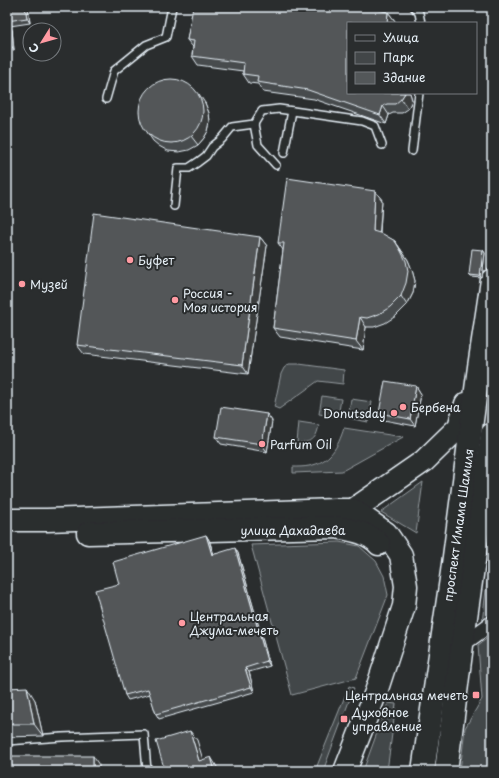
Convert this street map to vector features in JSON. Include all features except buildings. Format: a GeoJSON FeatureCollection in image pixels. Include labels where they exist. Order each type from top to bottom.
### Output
{"type":"FeatureCollection","features":[{"type":"Feature","properties":{"kind":"main road","name":"проспект Имама Шамиля"},"geometry":{"type":"LineString","coordinates":[[423,771],[492,280]]}},
{"type":"Feature","properties":{"kind":"main road","name":"улица Дахадаева"},"geometry":{"type":"LineString","coordinates":[[352,510],[424,461],[459,427],[479,367]]}},
{"type":"Feature","properties":{"kind":"main road","name":"проспект Имама Шамиля"},"geometry":{"type":"LineString","coordinates":[[446,771],[492,434]]}},
{"type":"Feature","properties":{"kind":"main road","name":"улица Дахадаева"},"geometry":{"type":"LineString","coordinates":[[7,520],[352,510],[386,533],[401,555],[406,586],[404,606],[376,692],[345,771]]}},
{"type":"Feature","properties":{"kind":"main road","name":"улица Дахадаева"},"geometry":{"type":"LineString","coordinates":[[7,535],[336,528],[357,530],[375,540],[391,558],[398,582],[396,603],[334,771]]}},
{"type":"Feature","properties":{"kind":"street"},"geometry":{"type":"LineString","coordinates":[[462,645],[492,623]]}},
{"type":"Feature","properties":{"kind":"lane"},"geometry":{"type":"LineString","coordinates":[[106,99],[114,71],[146,45],[166,37],[172,7]]}},
{"type":"Feature","properties":{"kind":"lane"},"geometry":{"type":"LineString","coordinates":[[414,7],[419,13],[421,22]]}},
{"type":"Feature","properties":{"kind":"lane"},"geometry":{"type":"LineString","coordinates":[[412,151],[419,94]]}},
{"type":"Feature","properties":{"kind":"lane"},"geometry":{"type":"LineString","coordinates":[[276,165],[258,145],[254,124],[262,111],[279,109],[362,121],[375,126],[382,145]]}},
{"type":"Feature","properties":{"kind":"lane"},"geometry":{"type":"LineString","coordinates":[[284,153],[292,111]]}},
{"type":"Feature","properties":{"kind":"lane"},"geometry":{"type":"LineString","coordinates":[[174,206],[178,168],[188,168],[206,156],[212,147],[222,139],[232,127],[254,124]]}},
{"type":"Feature","properties":{"kind":"lane"},"geometry":{"type":"LineString","coordinates":[[7,741],[144,734],[147,771]]}},
{"type":"Feature","properties":{"kind":"green space"},"geometry":{"type":"Polygon","coordinates":[[[289,364],[344,370],[343,384],[318,381],[279,409],[274,407],[281,374],[284,368],[289,364]]]}},
{"type":"Feature","properties":{"kind":"green space"},"geometry":{"type":"Polygon","coordinates":[[[322,396],[341,399],[338,417],[319,414],[322,396]]]}},
{"type":"Feature","properties":{"kind":"green space"},"geometry":{"type":"Polygon","coordinates":[[[351,399],[372,402],[368,422],[348,418],[351,399]]]}},
{"type":"Feature","properties":{"kind":"green space"},"geometry":{"type":"Polygon","coordinates":[[[299,422],[319,425],[315,437],[310,441],[297,443],[299,422]]]}},
{"type":"Feature","properties":{"kind":"green space"},"geometry":{"type":"Polygon","coordinates":[[[344,428],[403,437],[342,471],[293,473],[293,467],[316,464],[328,457],[336,447],[344,428]]]}},
{"type":"Feature","properties":{"kind":"green space"},"geometry":{"type":"Polygon","coordinates":[[[423,482],[416,533],[381,512],[423,482]]]}},
{"type":"Feature","properties":{"kind":"green space"},"geometry":{"type":"Polygon","coordinates":[[[492,540],[492,615],[482,623],[492,540]]]}},
{"type":"Feature","properties":{"kind":"green space"},"geometry":{"type":"Polygon","coordinates":[[[339,542],[359,546],[376,561],[384,576],[388,595],[356,678],[292,695],[251,545],[339,542]]]}},
{"type":"Feature","properties":{"kind":"green space"},"geometry":{"type":"Polygon","coordinates":[[[492,635],[492,771],[460,771],[465,728],[482,699],[478,645],[492,635]]]}},
{"type":"Feature","properties":{"kind":"green space"},"geometry":{"type":"Polygon","coordinates":[[[349,686],[354,688],[323,771],[315,771],[349,686]]]}},
{"type":"Feature","properties":{"kind":"green space"},"geometry":{"type":"Polygon","coordinates":[[[388,703],[396,704],[387,771],[363,771],[388,703]]]}},
{"type":"Feature","properties":{"kind":"place","name":"Буфет"},"geometry":{"type":"Point","coordinates":[130,260]}},
{"type":"Feature","properties":{"kind":"place","name":"Музей"},"geometry":{"type":"Point","coordinates":[22,284]}},
{"type":"Feature","properties":{"kind":"place","name":"Россия - Моя история"},"geometry":{"type":"Point","coordinates":[175,300]}},
{"type":"Feature","properties":{"kind":"place","name":"Бербена"},"geometry":{"type":"Point","coordinates":[403,407]}},
{"type":"Feature","properties":{"kind":"place","name":"Donutsday"},"geometry":{"type":"Point","coordinates":[394,413]}},
{"type":"Feature","properties":{"kind":"place","name":"Parfum Oil"},"geometry":{"type":"Point","coordinates":[262,444]}},
{"type":"Feature","properties":{"kind":"place","name":"Центральная Джума-мечеть"},"geometry":{"type":"Point","coordinates":[182,623]}},
{"type":"Feature","properties":{"kind":"place","name":"Центральная мечеть"},"geometry":{"type":"Point","coordinates":[476,695]}},
{"type":"Feature","properties":{"kind":"place","name":"Духовное управление"},"geometry":{"type":"Point","coordinates":[344,719]}}]}
